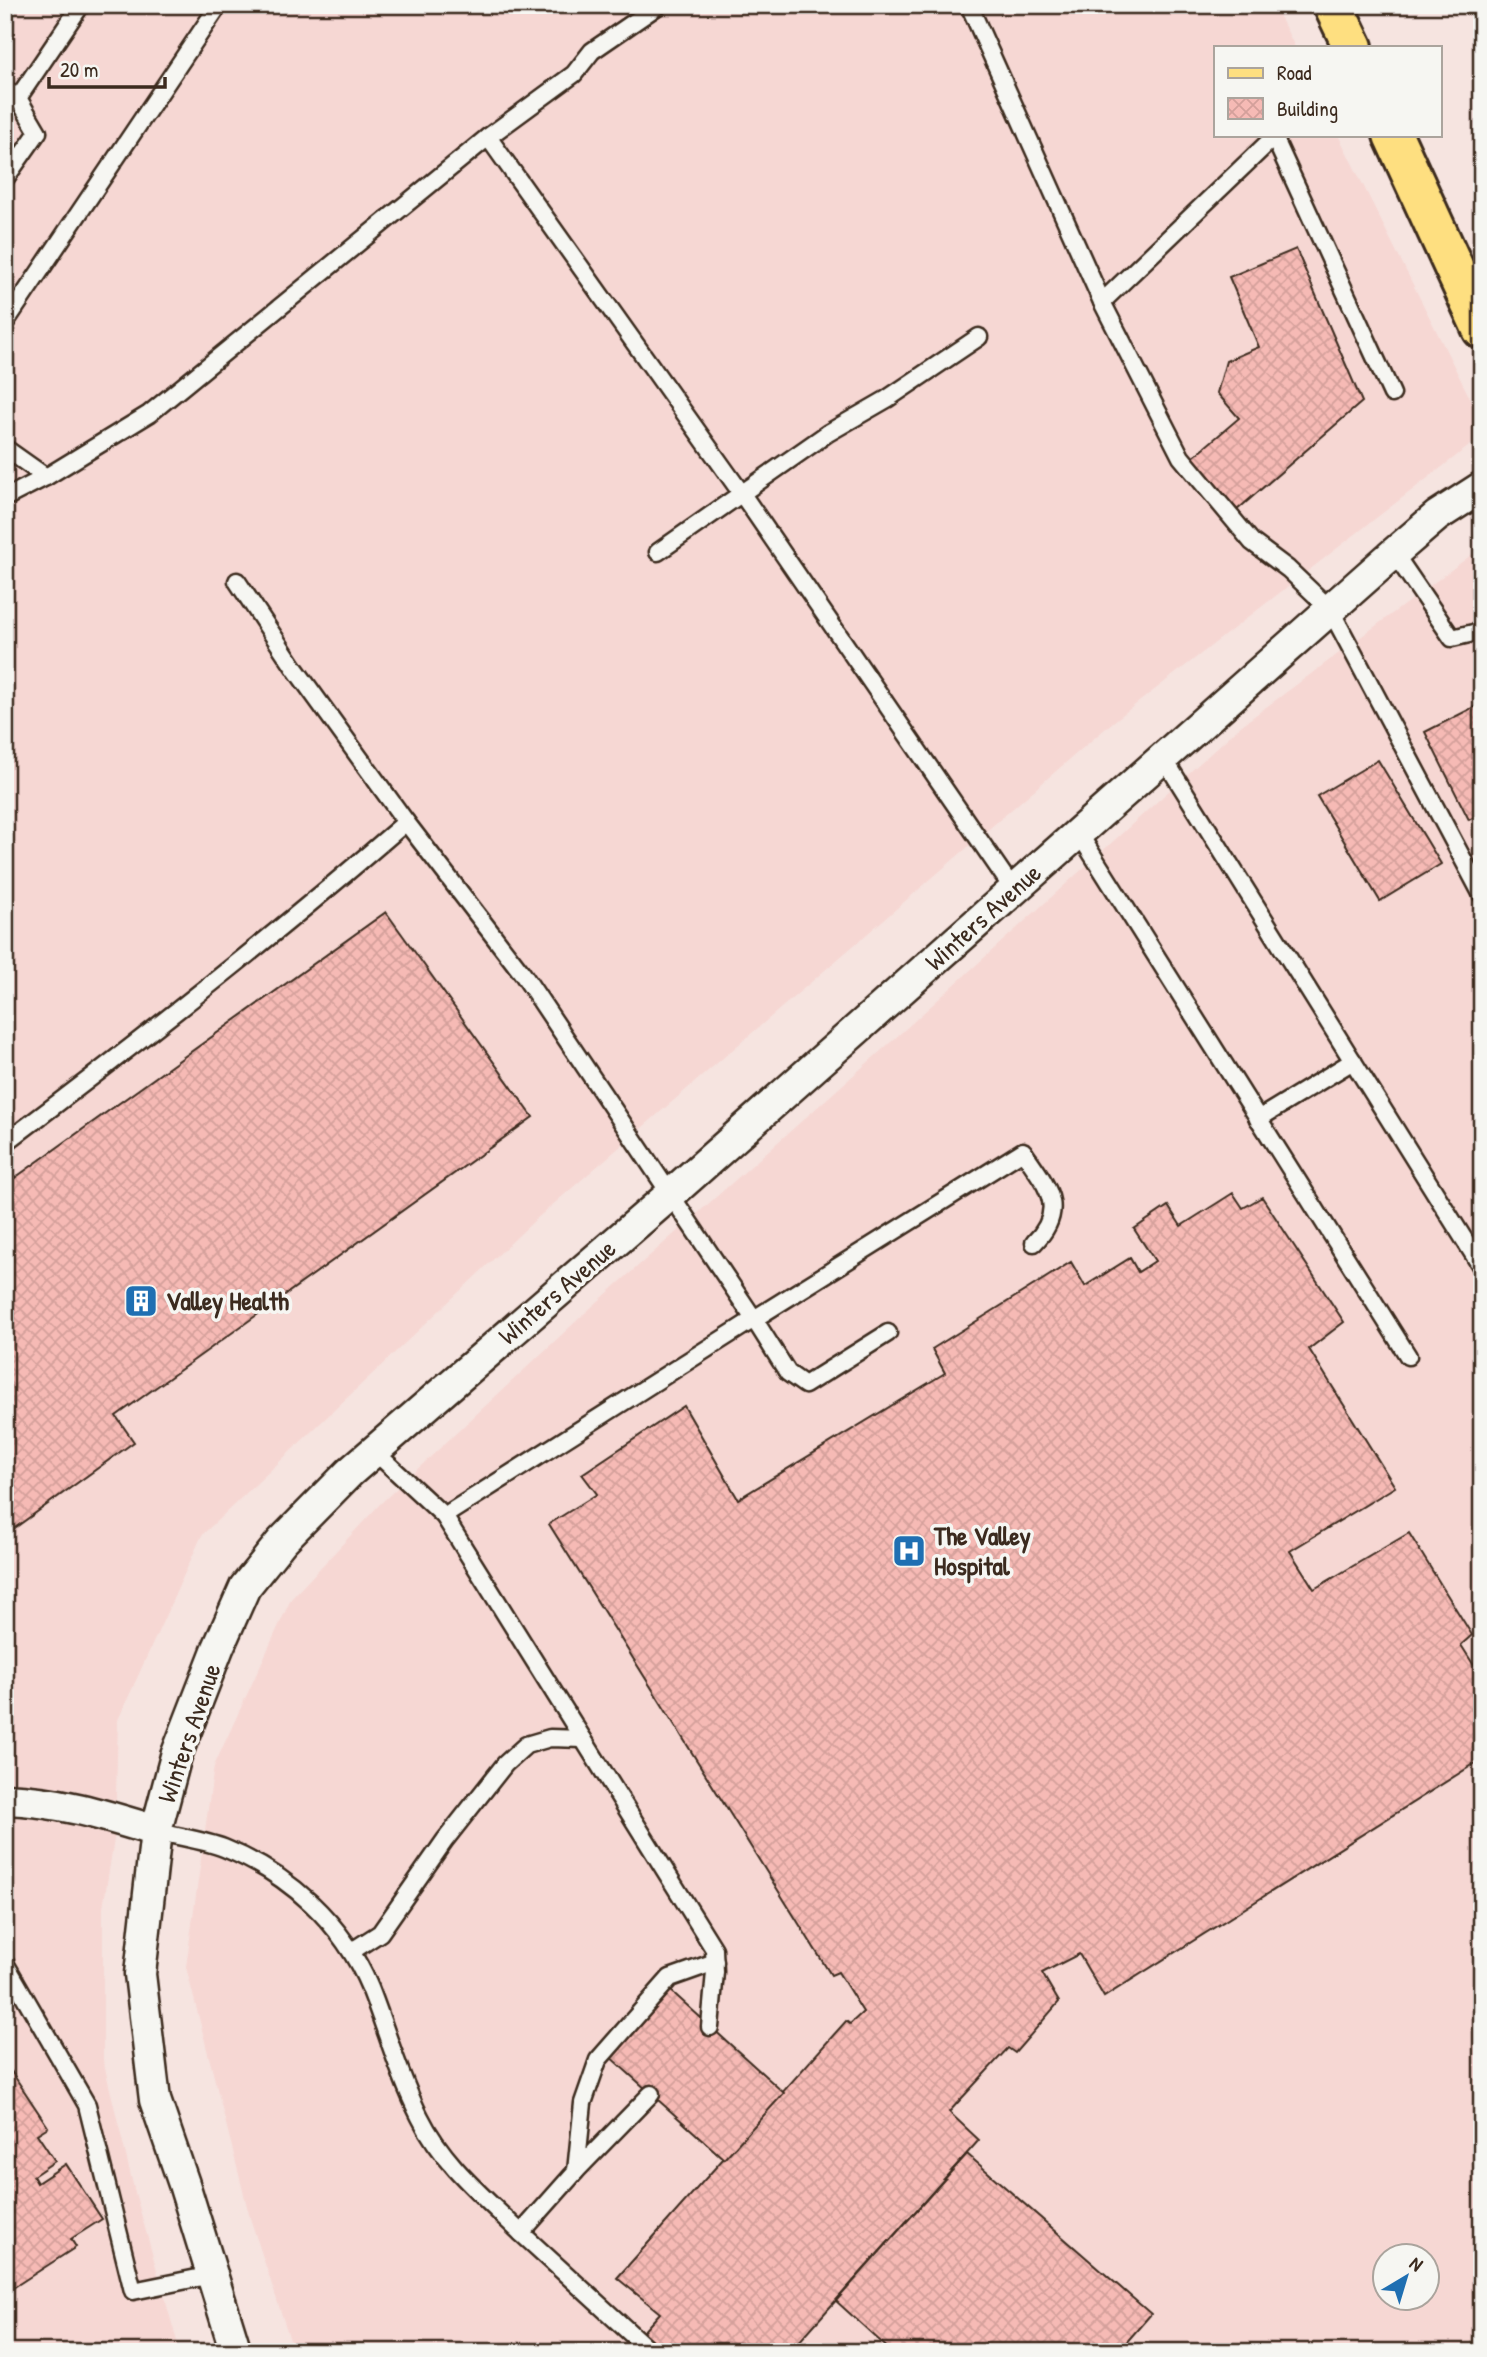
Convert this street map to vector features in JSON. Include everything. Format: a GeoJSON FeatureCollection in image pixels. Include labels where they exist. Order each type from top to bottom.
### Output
{"type":"FeatureCollection","features":[{"type":"Feature","properties":{"kind":"main road"},"geometry":{"type":"LineString","coordinates":[[1333,5],[1353,46]]}},
{"type":"Feature","properties":{"kind":"main road"},"geometry":{"type":"LineString","coordinates":[[1393,136],[1482,329]]}},
{"type":"Feature","properties":{"kind":"street","name":"Winters Avenue"},"geometry":{"type":"LineString","coordinates":[[236,2352],[155,2100],[140,1973],[156,1831],[176,1756],[245,1587],[282,1541],[350,1472],[671,1194],[1330,609],[1437,516],[1482,487]]}},
{"type":"Feature","properties":{"kind":"street"},"geometry":{"type":"LineString","coordinates":[[5,1798],[78,1807],[156,1831]]}},
{"type":"Feature","properties":{"kind":"lane"},"geometry":{"type":"LineString","coordinates":[[5,179],[38,132],[12,93],[81,5]]}},
{"type":"Feature","properties":{"kind":"lane"},"geometry":{"type":"LineString","coordinates":[[5,323],[219,5]]}},
{"type":"Feature","properties":{"kind":"lane"},"geometry":{"type":"LineString","coordinates":[[5,498],[46,477],[149,414],[488,137],[574,74],[592,51],[659,5]]}},
{"type":"Feature","properties":{"kind":"lane"},"geometry":{"type":"LineString","coordinates":[[969,5],[1102,302],[1181,457],[1252,542],[1288,569],[1330,609],[1482,895]]}},
{"type":"Feature","properties":{"kind":"lane"},"geometry":{"type":"LineString","coordinates":[[1102,302],[1275,136],[1392,394]]}},
{"type":"Feature","properties":{"kind":"lane"},"geometry":{"type":"LineString","coordinates":[[488,137],[742,494],[1013,889]]}},
{"type":"Feature","properties":{"kind":"lane"},"geometry":{"type":"LineString","coordinates":[[658,552],[828,433],[887,400],[979,337]]}},
{"type":"Feature","properties":{"kind":"lane"},"geometry":{"type":"LineString","coordinates":[[5,448],[46,477]]}},
{"type":"Feature","properties":{"kind":"lane"},"geometry":{"type":"LineString","coordinates":[[1394,554],[1452,638],[1482,631]]}},
{"type":"Feature","properties":{"kind":"lane"},"geometry":{"type":"LineString","coordinates":[[237,581],[296,670],[405,822],[522,973],[789,1373],[804,1385],[888,1333]]}},
{"type":"Feature","properties":{"kind":"lane"},"geometry":{"type":"LineString","coordinates":[[1163,757],[1482,1268]]}},
{"type":"Feature","properties":{"kind":"lane"},"geometry":{"type":"LineString","coordinates":[[5,1143],[132,1048],[335,883],[405,822]]}},
{"type":"Feature","properties":{"kind":"lane"},"geometry":{"type":"LineString","coordinates":[[1078,832],[1408,1356]]}},
{"type":"Feature","properties":{"kind":"lane"},"geometry":{"type":"LineString","coordinates":[[1258,1119],[1353,1061]]}},
{"type":"Feature","properties":{"kind":"lane"},"geometry":{"type":"LineString","coordinates":[[444,1517],[1023,1151],[1049,1191],[1053,1206],[1049,1222],[1034,1243]]}},
{"type":"Feature","properties":{"kind":"lane"},"geometry":{"type":"LineString","coordinates":[[374,1451],[444,1517],[714,1949],[710,2027]]}},
{"type":"Feature","properties":{"kind":"lane"},"geometry":{"type":"LineString","coordinates":[[352,1951],[380,1933],[445,1840],[505,1764],[526,1745],[550,1738],[583,1739]]}},
{"type":"Feature","properties":{"kind":"lane"},"geometry":{"type":"LineString","coordinates":[[156,1831],[222,1847],[254,1863],[304,1895],[330,1922],[352,1951],[370,1987],[402,2079],[420,2119],[444,2157],[521,2233],[651,2352]]}},
{"type":"Feature","properties":{"kind":"lane"},"geometry":{"type":"LineString","coordinates":[[576,2171],[583,2103],[598,2060],[670,1978],[715,1962]]}},
{"type":"Feature","properties":{"kind":"lane"},"geometry":{"type":"LineString","coordinates":[[5,1963],[87,2105],[133,2291],[212,2275]]}},
{"type":"Feature","properties":{"kind":"lane"},"geometry":{"type":"LineString","coordinates":[[521,2233],[576,2171],[651,2094]]}},
{"type":"Feature","properties":{"kind":"shaded area"},"geometry":{"type":"Polygon","coordinates":[[[5,5],[1274,5],[1294,46],[1214,46],[1214,136],[1339,136],[1482,422],[1482,436],[1113,722],[535,1220],[202,1535],[118,1720],[115,1833],[103,1908],[103,2060],[134,2189],[180,2352],[5,2352],[5,5]]]}},
{"type":"Feature","properties":{"kind":"shaded area","name":"The Valley Hospital"},"geometry":{"type":"Polygon","coordinates":[[[1482,547],[1482,2352],[294,2352],[250,2218],[186,1967],[214,1766],[291,1599],[380,1504],[585,1313],[891,1042],[1242,725],[1482,547]]]}},
{"type":"Feature","properties":{"kind":"building"},"geometry":{"type":"Polygon","coordinates":[[[1296,249],[1362,402],[1237,510],[1192,458],[1239,418],[1217,393],[1226,361],[1259,347],[1229,277],[1296,249]]]}},
{"type":"Feature","properties":{"kind":"building"},"geometry":{"type":"Polygon","coordinates":[[[1476,706],[1482,719],[1482,813],[1469,820],[1425,732],[1476,706]]]}},
{"type":"Feature","properties":{"kind":"building"},"geometry":{"type":"Polygon","coordinates":[[[1378,760],[1441,864],[1380,901],[1317,796],[1378,760]]]}},
{"type":"Feature","properties":{"kind":"building","name":"Valley Health"},"geometry":{"type":"Polygon","coordinates":[[[386,912],[533,1117],[116,1416],[134,1442],[5,1535],[5,1185],[386,912]]]}},
{"type":"Feature","properties":{"kind":"building"},"geometry":{"type":"Polygon","coordinates":[[[1233,1193],[1243,1208],[1262,1197],[1344,1322],[1309,1349],[1395,1487],[1290,1551],[1314,1589],[1409,1533],[1472,1635],[1461,1645],[1482,1678],[1482,1759],[1104,1997],[1079,1954],[1042,1973],[1059,2002],[1015,2053],[1008,2048],[949,2112],[979,2140],[790,2352],[661,2352],[641,2334],[660,2313],[617,2278],[846,2021],[850,2024],[863,2012],[838,1972],[831,1975],[549,1524],[597,1494],[582,1474],[684,1406],[738,1499],[945,1373],[932,1349],[1071,1262],[1085,1286],[1130,1258],[1138,1272],[1155,1261],[1134,1229],[1168,1206],[1181,1226],[1233,1193]]]}},
{"type":"Feature","properties":{"kind":"building"},"geometry":{"type":"Polygon","coordinates":[[[669,1989],[784,2093],[724,2159],[609,2056],[669,1989]]]}},
{"type":"Feature","properties":{"kind":"building"},"geometry":{"type":"Polygon","coordinates":[[[5,2062],[48,2127],[37,2134],[55,2161],[33,2176],[37,2183],[66,2164],[102,2219],[71,2239],[76,2247],[5,2293],[5,2062]]]}},
{"type":"Feature","properties":{"kind":"building"},"geometry":{"type":"Polygon","coordinates":[[[967,2154],[1151,2314],[1118,2352],[892,2352],[836,2301],[967,2154]]]}},
{"type":"Feature","properties":{"kind":"place","name":"Valley Health"},"geometry":{"type":"Point","coordinates":[141,1301]}},
{"type":"Feature","properties":{"kind":"place","name":"The Valley Hospital"},"geometry":{"type":"Point","coordinates":[909,1551]}}]}
